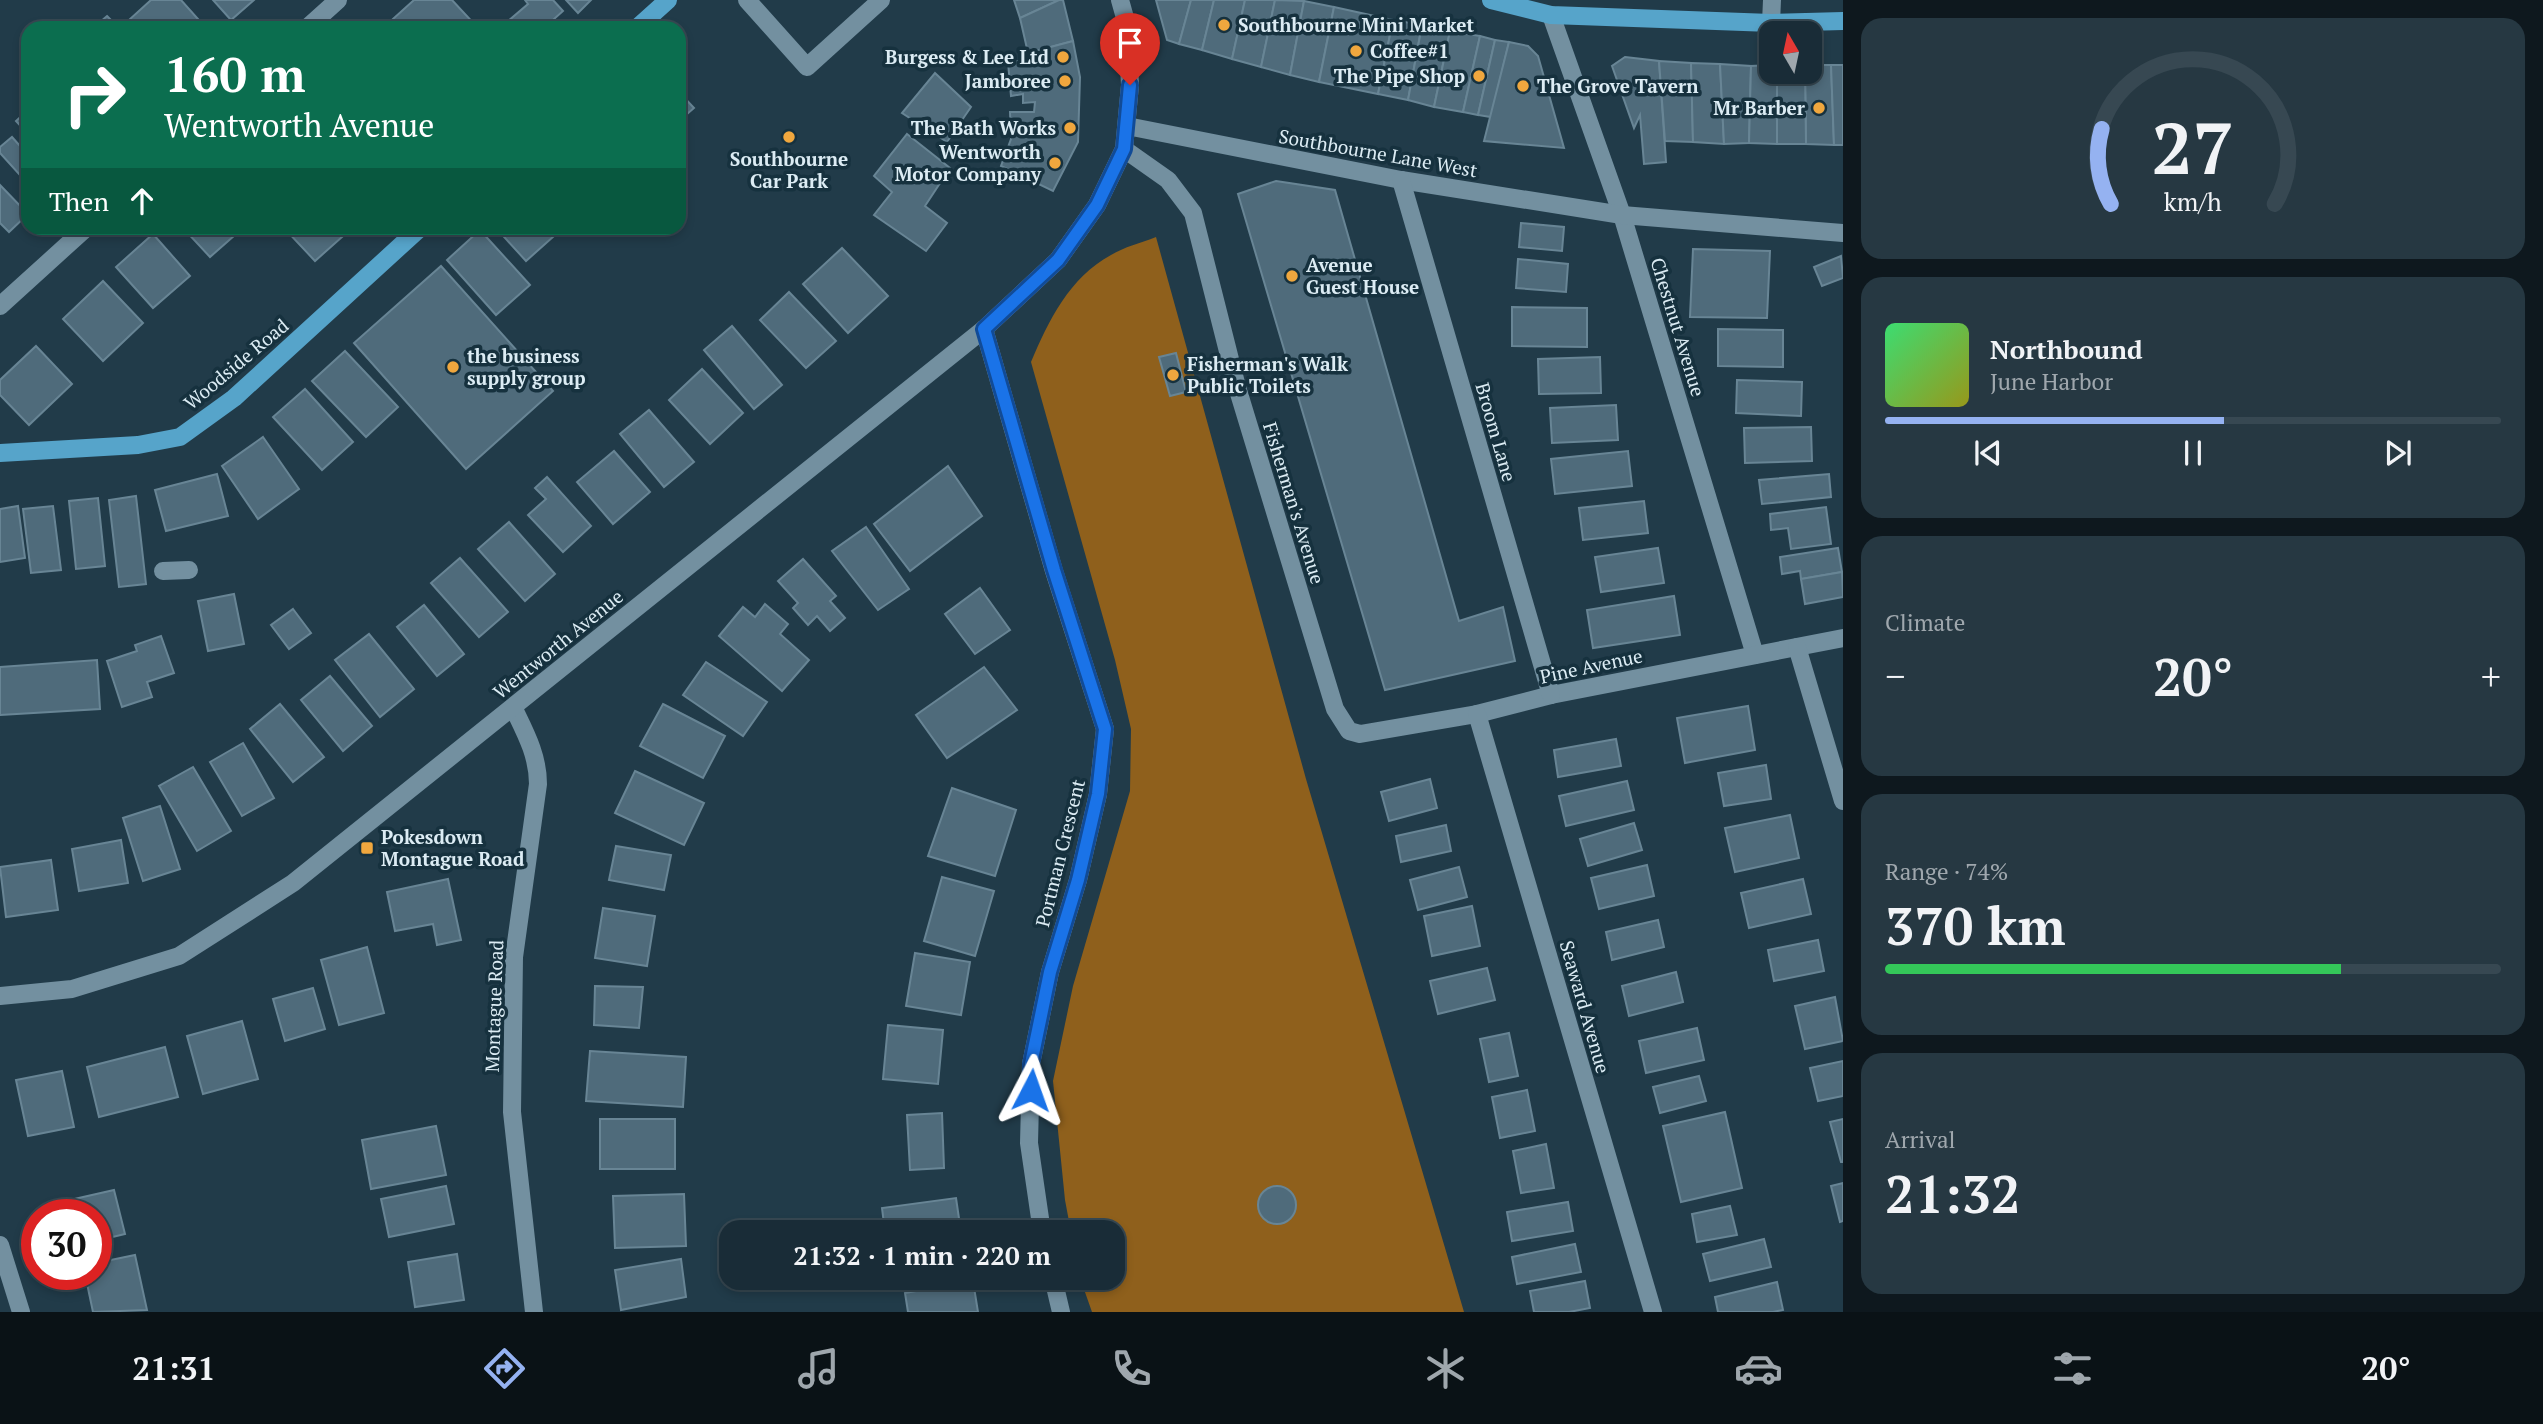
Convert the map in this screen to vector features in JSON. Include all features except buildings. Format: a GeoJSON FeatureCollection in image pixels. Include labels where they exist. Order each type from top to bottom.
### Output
{"type":"FeatureCollection","features":[{"type":"Feature","properties":{"kind":"main road"},"geometry":{"type":"LineString","coordinates":[[645,21],[668,0]]}},
{"type":"Feature","properties":{"kind":"main road"},"geometry":{"type":"LineString","coordinates":[[1491,0],[1551,15],[1759,23]]}},
{"type":"Feature","properties":{"kind":"main road"},"geometry":{"type":"LineString","coordinates":[[1822,22],[1843,21]]}},
{"type":"Feature","properties":{"kind":"main road","name":"Woodside Road"},"geometry":{"type":"LineString","coordinates":[[0,453],[138,444],[180,437],[234,398],[412,235]]}},
{"type":"Feature","properties":{"kind":"street"},"geometry":{"type":"LineString","coordinates":[[315,21],[338,0]]}},
{"type":"Feature","properties":{"kind":"street"},"geometry":{"type":"LineString","coordinates":[[747,0],[807,67],[881,0]]}},
{"type":"Feature","properties":{"kind":"street","name":"Wentworth Avenue"},"geometry":{"type":"LineString","coordinates":[[0,996],[72,989],[179,956],[293,883],[984,329],[1058,260],[1097,205],[1124,149],[1130,85],[1127,25],[1120,0]]}},
{"type":"Feature","properties":{"kind":"street"},"geometry":{"type":"LineString","coordinates":[[1771,21],[1772,0]]}},
{"type":"Feature","properties":{"kind":"street","name":"Chestnut Avenue"},"geometry":{"type":"LineString","coordinates":[[1551,15],[1622,215],[1755,655]]}},
{"type":"Feature","properties":{"kind":"street","name":"Southbourne Lane West"},"geometry":{"type":"LineString","coordinates":[[1127,126],[1401,180],[1622,215],[1843,233]]}},
{"type":"Feature","properties":{"kind":"street","name":"Fisherman's Avenue"},"geometry":{"type":"LineString","coordinates":[[1124,149],[1168,180],[1193,213],[1237,387],[1335,709],[1349,731]]}},
{"type":"Feature","properties":{"kind":"street","name":"Broom Lane"},"geometry":{"type":"LineString","coordinates":[[1401,180],[1551,695]]}},
{"type":"Feature","properties":{"kind":"street"},"geometry":{"type":"LineString","coordinates":[[0,306],[78,235]]}},
{"type":"Feature","properties":{"kind":"street","name":"Portman Crescent"},"geometry":{"type":"LineString","coordinates":[[984,329],[1054,570],[1105,729],[1098,794],[1078,880],[1050,972],[1031,1064],[1029,1143],[1040,1220]]}},
{"type":"Feature","properties":{"kind":"street"},"geometry":{"type":"LineString","coordinates":[[163,571],[189,570]]}},
{"type":"Feature","properties":{"kind":"street","name":"Pine Avenue"},"geometry":{"type":"LineString","coordinates":[[1349,731],[1360,734],[1477,715],[1551,695],[1843,638]]}},
{"type":"Feature","properties":{"kind":"street"},"geometry":{"type":"LineString","coordinates":[[1797,647],[1843,801]]}},
{"type":"Feature","properties":{"kind":"street","name":"Montague Road"},"geometry":{"type":"LineString","coordinates":[[513,707],[535,755],[538,770],[514,957],[512,1112],[534,1312]]}},
{"type":"Feature","properties":{"kind":"street","name":"Seaward Avenue"},"geometry":{"type":"LineString","coordinates":[[1477,715],[1653,1312]]}},
{"type":"Feature","properties":{"kind":"street"},"geometry":{"type":"LineString","coordinates":[[0,1245],[21,1312]]}},
{"type":"Feature","properties":{"kind":"street"},"geometry":{"type":"LineString","coordinates":[[1056,1290],[1061,1312]]}},
{"type":"Feature","properties":{"kind":"shaded area"},"geometry":{"type":"Polygon","coordinates":[[[1156,237],[1306,779],[1464,1312],[1092,1312],[1084,1290],[1125,1290],[1125,1220],[1069,1220],[1053,1081],[1073,986],[1130,791],[1131,729],[1115,660],[1031,362],[1053,316],[1072,288],[1096,264],[1127,247],[1156,237]]]}},
{"type":"Feature","properties":{"kind":"place","name":"Southbourne Mini Market"},"geometry":{"type":"Point","coordinates":[1224,25]}},
{"type":"Feature","properties":{"kind":"place","name":"Coffee#1"},"geometry":{"type":"Point","coordinates":[1356,51]}},
{"type":"Feature","properties":{"kind":"place","name":"Burgess & Lee Ltd"},"geometry":{"type":"Point","coordinates":[1063,57]}},
{"type":"Feature","properties":{"kind":"place","name":"The Pipe Shop"},"geometry":{"type":"Point","coordinates":[1479,76]}},
{"type":"Feature","properties":{"kind":"place","name":"Jamboree"},"geometry":{"type":"Point","coordinates":[1065,81]}},
{"type":"Feature","properties":{"kind":"place","name":"The Grove Tavern"},"geometry":{"type":"Point","coordinates":[1523,86]}},
{"type":"Feature","properties":{"kind":"place","name":"Mr Barber"},"geometry":{"type":"Point","coordinates":[1819,108]}},
{"type":"Feature","properties":{"kind":"place","name":"The Bath Works"},"geometry":{"type":"Point","coordinates":[1070,128]}},
{"type":"Feature","properties":{"kind":"place","name":"Southbourne Car Park"},"geometry":{"type":"Point","coordinates":[789,137]}},
{"type":"Feature","properties":{"kind":"place","name":"Wentworth Motor Company"},"geometry":{"type":"Point","coordinates":[1055,163]}},
{"type":"Feature","properties":{"kind":"place","name":"Avenue Guest House"},"geometry":{"type":"Point","coordinates":[1292,276]}},
{"type":"Feature","properties":{"kind":"place","name":"the business supply group"},"geometry":{"type":"Point","coordinates":[453,367]}},
{"type":"Feature","properties":{"kind":"place","name":"Fisherman's Walk Public Toilets"},"geometry":{"type":"Point","coordinates":[1173,375]}},
{"type":"Feature","properties":{"kind":"place","name":"Pokesdown Montague Road"},"geometry":{"type":"Point","coordinates":[367,848]}},
{"type":"Feature","properties":{"kind":"route"},"geometry":{"type":"LineString","coordinates":[[1031,1090],[1031,1064],[1050,972],[1078,880],[1098,794],[1105,729],[1054,570],[984,329],[1058,260],[1097,205],[1124,149],[1130,85]]}}]}
